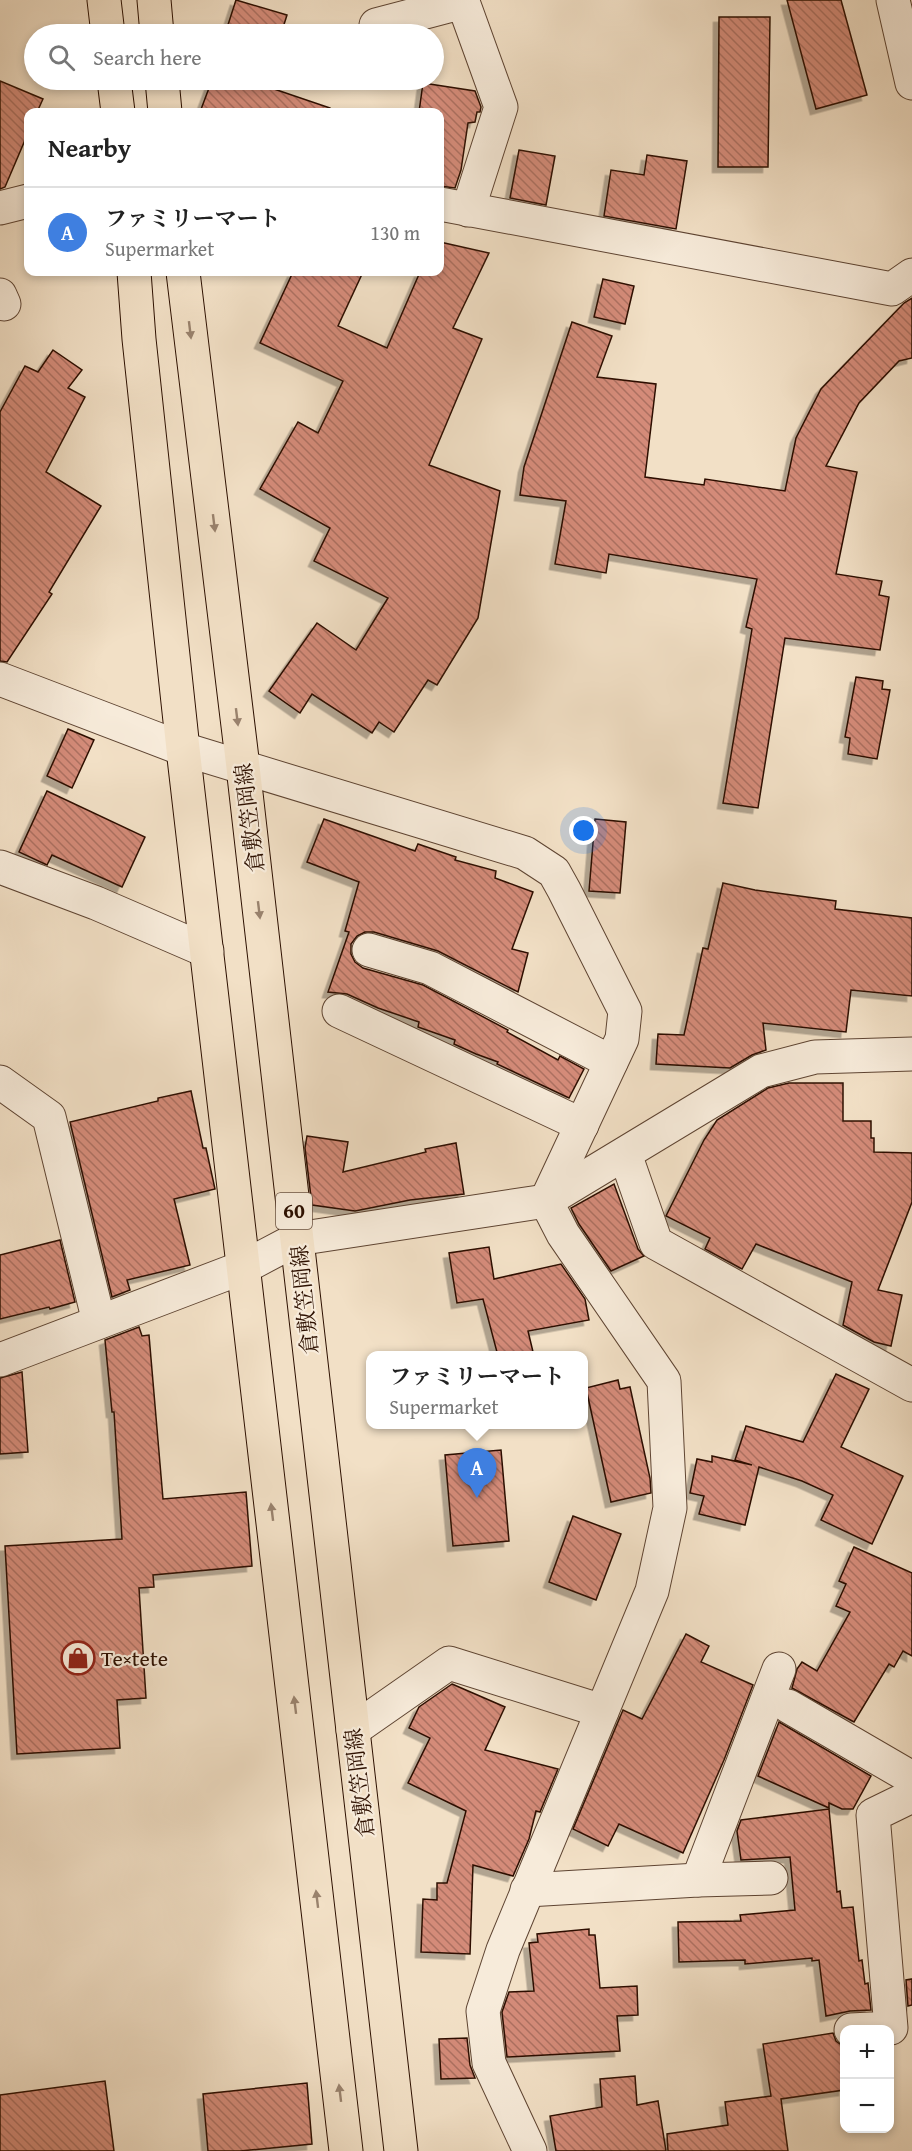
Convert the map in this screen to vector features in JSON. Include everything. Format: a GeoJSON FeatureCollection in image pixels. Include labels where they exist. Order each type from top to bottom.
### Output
{"type":"FeatureCollection","features":[{"type":"Feature","properties":{"kind":"main road"},"geometry":{"type":"LineString","coordinates":[[104,0],[107,24]]}},
{"type":"Feature","properties":{"kind":"main road"},"geometry":{"type":"LineString","coordinates":[[154,0],[157,24]]}},
{"type":"Feature","properties":{"kind":"main road"},"geometry":{"type":"LineString","coordinates":[[115,90],[118,108]]}},
{"type":"Feature","properties":{"kind":"main road"},"geometry":{"type":"LineString","coordinates":[[163,90],[165,108]]}},
{"type":"Feature","properties":{"kind":"main road"},"geometry":{"type":"LineString","coordinates":[[134,276],[183,749],[346,2151]]}},
{"type":"Feature","properties":{"kind":"main road","name":"倉敷笠岡線"},"geometry":{"type":"LineString","coordinates":[[183,276],[243,767],[401,2151]]}},
{"type":"Feature","properties":{"kind":"street"},"geometry":{"type":"LineString","coordinates":[[893,0],[912,82]]}},
{"type":"Feature","properties":{"kind":"street"},"geometry":{"type":"LineString","coordinates":[[380,24],[463,2],[501,107],[454,207],[892,289],[912,275]]}},
{"type":"Feature","properties":{"kind":"street"},"geometry":{"type":"LineString","coordinates":[[0,208],[24,202]]}},
{"type":"Feature","properties":{"kind":"street"},"geometry":{"type":"LineString","coordinates":[[0,679],[183,749],[525,853],[554,872],[625,1011],[622,1039],[546,1201]]}},
{"type":"Feature","properties":{"kind":"street"},"geometry":{"type":"LineString","coordinates":[[0,867],[96,903],[207,951]]}},
{"type":"Feature","properties":{"kind":"street"},"geometry":{"type":"LineString","coordinates":[[369,950],[429,968],[611,1062]]}},
{"type":"Feature","properties":{"kind":"street"},"geometry":{"type":"LineString","coordinates":[[339,1011],[582,1125]]}},
{"type":"Feature","properties":{"kind":"street"},"geometry":{"type":"LineString","coordinates":[[0,1360],[244,1268],[297,1239],[546,1201],[761,1071],[815,1058],[912,1054]]}},
{"type":"Feature","properties":{"kind":"street"},"geometry":{"type":"LineString","coordinates":[[0,1082],[49,1117],[99,1322]]}},
{"type":"Feature","properties":{"kind":"street"},"geometry":{"type":"LineString","coordinates":[[624,1154],[656,1243],[912,1385]]}},
{"type":"Feature","properties":{"kind":"street"},"geometry":{"type":"LineString","coordinates":[[530,2151],[489,2063],[483,2011],[503,1950],[652,1591],[670,1508],[664,1381],[562,1234],[546,1201]]}},
{"type":"Feature","properties":{"kind":"street"},"geometry":{"type":"LineString","coordinates":[[352,1730],[449,1663],[602,1712]]}},
{"type":"Feature","properties":{"kind":"street"},"geometry":{"type":"LineString","coordinates":[[698,1880],[779,1669]]}},
{"type":"Feature","properties":{"kind":"street"},"geometry":{"type":"LineString","coordinates":[[788,1706],[912,1778]]}},
{"type":"Feature","properties":{"kind":"street"},"geometry":{"type":"LineString","coordinates":[[891,2025],[899,1957],[873,1815],[912,1796]]}},
{"type":"Feature","properties":{"kind":"street"},"geometry":{"type":"LineString","coordinates":[[528,1890],[771,1878]]}},
{"type":"Feature","properties":{"kind":"building"},"geometry":{"type":"Polygon","coordinates":[[[236,0],[287,15],[284,24],[228,24],[236,0]]]}},
{"type":"Feature","properties":{"kind":"building"},"geometry":{"type":"Polygon","coordinates":[[[787,0],[841,0],[867,95],[816,109],[787,0]]]}},
{"type":"Feature","properties":{"kind":"building"},"geometry":{"type":"Polygon","coordinates":[[[719,17],[770,17],[768,167],[718,167],[719,17]]]}},
{"type":"Feature","properties":{"kind":"building"},"geometry":{"type":"Polygon","coordinates":[[[0,81],[43,99],[39,108],[24,108],[24,142],[5,187],[0,189],[0,81]]]}},
{"type":"Feature","properties":{"kind":"building"},"geometry":{"type":"Polygon","coordinates":[[[444,86],[475,91],[481,107],[480,112],[477,112],[475,122],[468,123],[461,170],[455,188],[444,187],[444,108],[420,108],[422,90],[444,90],[444,86]]]}},
{"type":"Feature","properties":{"kind":"building"},"geometry":{"type":"Polygon","coordinates":[[[208,90],[277,90],[330,108],[202,108],[208,90]]]}},
{"type":"Feature","properties":{"kind":"building"},"geometry":{"type":"Polygon","coordinates":[[[519,150],[555,156],[546,205],[510,198],[519,150]]]}},
{"type":"Feature","properties":{"kind":"building"},"geometry":{"type":"Polygon","coordinates":[[[647,155],[687,161],[676,229],[604,216],[611,170],[644,175],[647,155]]]}},
{"type":"Feature","properties":{"kind":"building"},"geometry":{"type":"Polygon","coordinates":[[[444,243],[489,253],[453,328],[482,339],[429,465],[500,491],[478,618],[437,685],[428,680],[394,732],[379,722],[372,733],[312,694],[300,713],[269,691],[317,623],[356,650],[388,598],[314,561],[330,528],[260,489],[298,422],[318,433],[343,381],[260,343],[291,276],[361,276],[338,326],[387,348],[418,276],[444,276],[444,243]]]}},
{"type":"Feature","properties":{"kind":"building"},"geometry":{"type":"Polygon","coordinates":[[[603,279],[634,286],[625,324],[594,317],[603,279]]]}},
{"type":"Feature","properties":{"kind":"building"},"geometry":{"type":"Polygon","coordinates":[[[912,298],[912,358],[899,361],[859,403],[826,466],[857,472],[836,574],[882,581],[879,595],[889,597],[880,650],[785,638],[758,808],[723,803],[752,629],[746,627],[757,579],[609,554],[606,573],[555,564],[566,501],[520,495],[524,467],[572,322],[612,336],[597,377],[656,384],[645,477],[704,485],[705,479],[785,491],[796,438],[821,389],[904,303],[912,298]]]}},
{"type":"Feature","properties":{"kind":"building"},"geometry":{"type":"Polygon","coordinates":[[[53,350],[82,370],[68,388],[85,397],[46,472],[101,506],[49,592],[52,594],[7,662],[0,661],[0,412],[25,366],[38,372],[53,350]]]}},
{"type":"Feature","properties":{"kind":"building"},"geometry":{"type":"Polygon","coordinates":[[[856,677],[883,681],[882,689],[890,690],[877,759],[848,754],[850,738],[845,737],[856,677]]]}},
{"type":"Feature","properties":{"kind":"building"},"geometry":{"type":"Polygon","coordinates":[[[68,729],[94,740],[72,788],[47,776],[68,729]]]}},
{"type":"Feature","properties":{"kind":"building"},"geometry":{"type":"Polygon","coordinates":[[[47,791],[145,837],[122,887],[52,855],[47,865],[19,852],[47,791]]]}},
{"type":"Feature","properties":{"kind":"building"},"geometry":{"type":"Polygon","coordinates":[[[324,819],[415,851],[418,844],[456,857],[455,860],[496,871],[495,878],[533,892],[512,949],[528,953],[518,992],[438,951],[374,932],[365,932],[357,936],[351,944],[351,954],[355,962],[363,968],[423,985],[508,1030],[507,1032],[558,1060],[560,1056],[584,1069],[569,1098],[497,1064],[498,1062],[454,1044],[455,1040],[418,1027],[419,1022],[378,1008],[347,994],[328,992],[349,932],[345,931],[359,882],[307,862],[324,819]]]}},
{"type":"Feature","properties":{"kind":"building"},"geometry":{"type":"Polygon","coordinates":[[[595,819],[626,822],[620,893],[589,891],[595,819]]]}},
{"type":"Feature","properties":{"kind":"building"},"geometry":{"type":"Polygon","coordinates":[[[723,883],[755,890],[836,901],[835,909],[912,918],[912,996],[851,990],[846,1032],[763,1023],[766,1050],[730,1068],[656,1064],[658,1034],[684,1035],[703,948],[708,949],[723,883]]]}},
{"type":"Feature","properties":{"kind":"building"},"geometry":{"type":"Polygon","coordinates":[[[789,1083],[843,1083],[843,1121],[871,1121],[874,1152],[912,1153],[912,1202],[878,1290],[902,1295],[891,1346],[874,1342],[843,1325],[852,1282],[756,1244],[742,1269],[705,1249],[710,1238],[666,1216],[704,1140],[717,1120],[768,1088],[789,1083]]]}},
{"type":"Feature","properties":{"kind":"building"},"geometry":{"type":"Polygon","coordinates":[[[191,1091],[203,1148],[206,1148],[215,1189],[174,1199],[190,1265],[127,1280],[130,1290],[112,1297],[70,1122],[191,1091]]]}},
{"type":"Feature","properties":{"kind":"building"},"geometry":{"type":"Polygon","coordinates":[[[307,1136],[348,1142],[343,1172],[426,1152],[425,1149],[456,1143],[464,1194],[410,1200],[355,1211],[312,1205],[305,1148],[307,1136]]]}},
{"type":"Feature","properties":{"kind":"building"},"geometry":{"type":"Polygon","coordinates":[[[614,1184],[638,1249],[644,1256],[611,1271],[579,1224],[571,1208],[614,1184]]]}},
{"type":"Feature","properties":{"kind":"building"},"geometry":{"type":"Polygon","coordinates":[[[60,1240],[75,1302],[0,1319],[0,1255],[60,1240]]]}},
{"type":"Feature","properties":{"kind":"building"},"geometry":{"type":"Polygon","coordinates":[[[489,1247],[494,1279],[561,1264],[585,1299],[589,1320],[528,1331],[533,1351],[497,1351],[483,1299],[457,1303],[449,1253],[489,1247]]]}},
{"type":"Feature","properties":{"kind":"building"},"geometry":{"type":"Polygon","coordinates":[[[139,1327],[142,1336],[149,1335],[163,1499],[246,1492],[252,1566],[153,1575],[154,1587],[139,1588],[146,1698],[117,1700],[120,1748],[17,1754],[5,1546],[122,1539],[114,1412],[112,1412],[105,1340],[139,1327]]]}},
{"type":"Feature","properties":{"kind":"building"},"geometry":{"type":"Polygon","coordinates":[[[22,1372],[28,1452],[0,1454],[0,1378],[22,1372]]]}},
{"type":"Feature","properties":{"kind":"building"},"geometry":{"type":"Polygon","coordinates":[[[836,1374],[869,1389],[841,1447],[903,1476],[872,1544],[821,1520],[833,1495],[802,1481],[759,1467],[745,1525],[699,1514],[704,1496],[690,1493],[697,1459],[712,1462],[712,1456],[752,1465],[735,1460],[746,1426],[803,1442],[836,1374]]]}},
{"type":"Feature","properties":{"kind":"building"},"geometry":{"type":"Polygon","coordinates":[[[618,1380],[620,1389],[630,1387],[650,1478],[651,1493],[611,1502],[588,1397],[588,1388],[618,1380]]]}},
{"type":"Feature","properties":{"kind":"building"},"geometry":{"type":"Polygon","coordinates":[[[501,1450],[509,1541],[453,1546],[445,1455],[501,1450]]]}},
{"type":"Feature","properties":{"kind":"building"},"geometry":{"type":"Polygon","coordinates":[[[573,1516],[621,1534],[596,1600],[549,1582],[573,1516]]]}},
{"type":"Feature","properties":{"kind":"building"},"geometry":{"type":"Polygon","coordinates":[[[854,1547],[912,1573],[912,1656],[903,1651],[894,1667],[889,1664],[854,1722],[792,1688],[797,1669],[802,1662],[817,1671],[850,1612],[836,1606],[846,1584],[839,1581],[854,1547]]]}},
{"type":"Feature","properties":{"kind":"building"},"geometry":{"type":"Polygon","coordinates":[[[686,1634],[709,1646],[701,1662],[753,1685],[724,1760],[683,1853],[619,1824],[608,1846],[573,1829],[623,1710],[642,1719],[686,1634]]]}},
{"type":"Feature","properties":{"kind":"building"},"geometry":{"type":"Polygon","coordinates":[[[452,1684],[505,1707],[485,1750],[558,1769],[540,1812],[536,1811],[529,1839],[513,1876],[473,1865],[470,1954],[421,1952],[423,1899],[437,1900],[437,1883],[447,1883],[466,1811],[408,1783],[430,1738],[409,1728],[419,1707],[452,1684]]]}},
{"type":"Feature","properties":{"kind":"building"},"geometry":{"type":"Polygon","coordinates":[[[779,1722],[871,1776],[853,1809],[842,1809],[829,1803],[829,1808],[758,1776],[779,1722]]]}},
{"type":"Feature","properties":{"kind":"building"},"geometry":{"type":"Polygon","coordinates":[[[829,1809],[837,1892],[840,1891],[842,1908],[853,1907],[859,1961],[862,1960],[865,1984],[868,1983],[871,2010],[826,2016],[819,1960],[812,1961],[812,1958],[745,1964],[745,1960],[679,1962],[678,1922],[741,1921],[740,1915],[795,1910],[790,1857],[741,1860],[737,1831],[741,1820],[829,1809]]]}},
{"type":"Feature","properties":{"kind":"building"},"geometry":{"type":"Polygon","coordinates":[[[589,1929],[589,1935],[595,1935],[600,1988],[637,1986],[638,2015],[617,2016],[620,2051],[507,2057],[502,2012],[509,1992],[534,1991],[529,1943],[538,1942],[537,1934],[589,1929]]]}},
{"type":"Feature","properties":{"kind":"building"},"geometry":{"type":"Polygon","coordinates":[[[912,1979],[912,2005],[908,2006],[906,1980],[912,1979]]]}},
{"type":"Feature","properties":{"kind":"building"},"geometry":{"type":"Polygon","coordinates":[[[833,2033],[840,2044],[840,2091],[781,2099],[788,2151],[668,2151],[667,2134],[728,2125],[725,2102],[771,2096],[763,2044],[833,2033]]]}},
{"type":"Feature","properties":{"kind":"building"},"geometry":{"type":"Polygon","coordinates":[[[467,2038],[470,2065],[475,2078],[441,2079],[439,2039],[467,2038]]]}},
{"type":"Feature","properties":{"kind":"building"},"geometry":{"type":"Polygon","coordinates":[[[635,2076],[637,2105],[658,2101],[666,2151],[556,2151],[550,2116],[602,2107],[600,2079],[635,2076]]]}},
{"type":"Feature","properties":{"kind":"building"},"geometry":{"type":"Polygon","coordinates":[[[105,2081],[114,2151],[0,2151],[0,2095],[105,2081]]]}},
{"type":"Feature","properties":{"kind":"building"},"geometry":{"type":"Polygon","coordinates":[[[307,2083],[312,2144],[240,2151],[208,2151],[203,2094],[307,2083]]]}},
{"type":"Feature","properties":{"kind":"place","name":"ファミリーマート"},"geometry":{"type":"Point","coordinates":[477,1498]}},
{"type":"Feature","properties":{"kind":"place","name":"Te×tete"},"geometry":{"type":"Point","coordinates":[78,1658]}}]}
